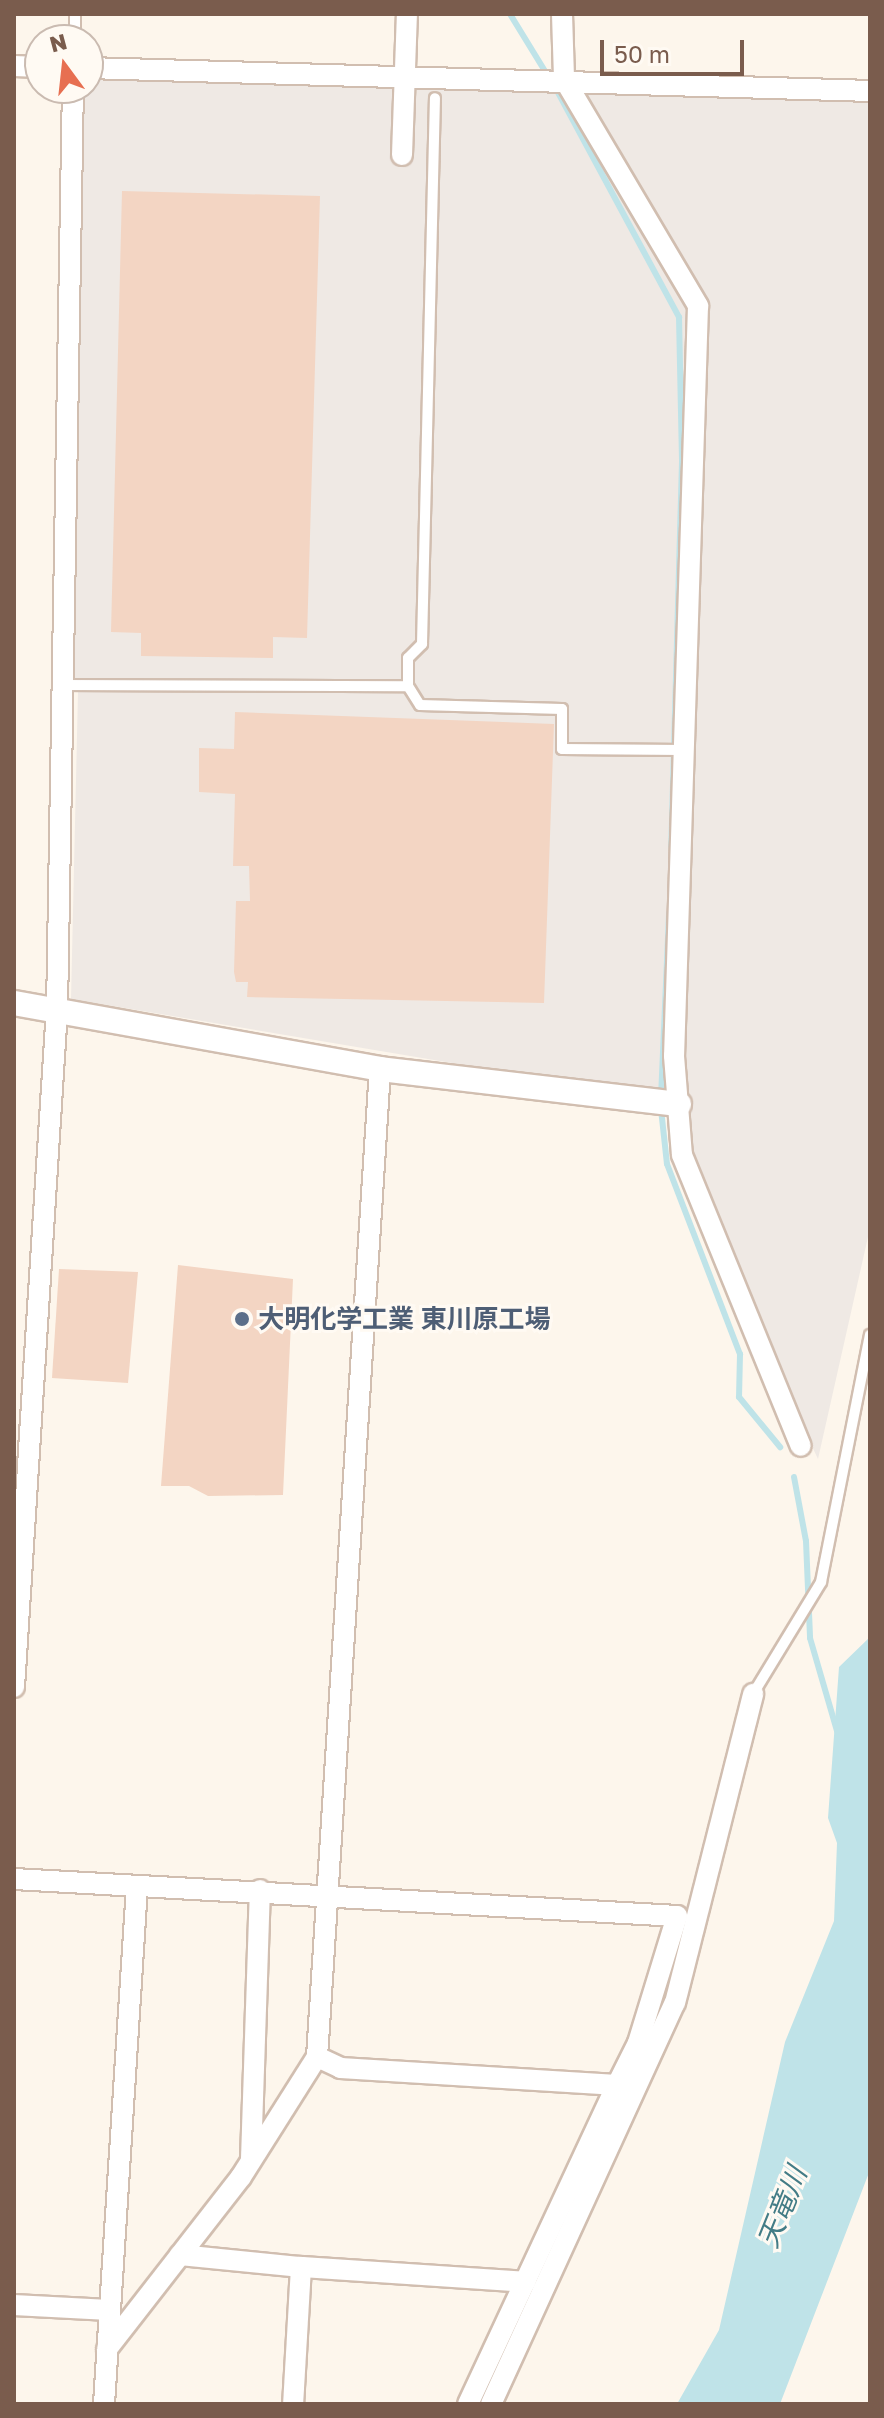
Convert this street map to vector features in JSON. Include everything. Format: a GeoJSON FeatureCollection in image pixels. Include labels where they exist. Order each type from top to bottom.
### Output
{"type":"FeatureCollection","features":[{"type":"Feature","properties":{"kind":"street"},"geometry":{"type":"LineString","coordinates":[[402,155],[407,14]]}},
{"type":"Feature","properties":{"kind":"street"},"geometry":{"type":"LineString","coordinates":[[562,14],[563,79],[698,306],[681,750],[676,1104],[682,1155],[801,1446]]}},
{"type":"Feature","properties":{"kind":"street"},"geometry":{"type":"LineString","coordinates":[[104,68],[536,78],[870,91]]}},
{"type":"Feature","properties":{"kind":"street"},"geometry":{"type":"LineString","coordinates":[[14,1687],[57,1010],[60,685],[73,104]]}},
{"type":"Feature","properties":{"kind":"street"},"geometry":{"type":"LineString","coordinates":[[14,1003],[380,1069],[676,1104]]}},
{"type":"Feature","properties":{"kind":"street"},"geometry":{"type":"LineString","coordinates":[[107,2349],[251,2159],[317,2057],[380,1069]]}},
{"type":"Feature","properties":{"kind":"street"},"geometry":{"type":"LineString","coordinates":[[491,2404],[675,2003],[753,1694]]}},
{"type":"Feature","properties":{"kind":"street"},"geometry":{"type":"LineString","coordinates":[[14,1879],[329,1893],[677,1916],[638,2043],[468,2404]]}},
{"type":"Feature","properties":{"kind":"street"},"geometry":{"type":"LineString","coordinates":[[104,2404],[137,1886]]}},
{"type":"Feature","properties":{"kind":"street"},"geometry":{"type":"LineString","coordinates":[[251,2159],[260,1890]]}},
{"type":"Feature","properties":{"kind":"street"},"geometry":{"type":"LineString","coordinates":[[317,2057],[341,2068],[617,2085]]}},
{"type":"Feature","properties":{"kind":"street"},"geometry":{"type":"LineString","coordinates":[[180,2255],[301,2267],[526,2282]]}},
{"type":"Feature","properties":{"kind":"street"},"geometry":{"type":"LineString","coordinates":[[293,2404],[301,2267]]}},
{"type":"Feature","properties":{"kind":"street"},"geometry":{"type":"LineString","coordinates":[[14,2305],[109,2310]]}},
{"type":"Feature","properties":{"kind":"lane"},"geometry":{"type":"LineString","coordinates":[[435,98],[422,644],[408,658],[408,686],[420,705],[562,709],[562,749],[681,750]]}},
{"type":"Feature","properties":{"kind":"lane"},"geometry":{"type":"LineString","coordinates":[[60,685],[408,686]]}},
{"type":"Feature","properties":{"kind":"lane"},"geometry":{"type":"LineString","coordinates":[[753,1694],[818,1587],[870,1335]]}},
{"type":"Feature","properties":{"kind":"shaded area"},"geometry":{"type":"Polygon","coordinates":[[[104,74],[870,89],[870,1228],[818,1459],[674,1154],[667,1090],[518,1074],[71,999],[78,692],[66,670],[78,104],[104,104],[104,74]]]}},
{"type":"Feature","properties":{"kind":"water","name":"天竜川"},"geometry":{"type":"Polygon","coordinates":[[[870,1637],[870,2170],[780,2404],[677,2404],[719,2330],[785,2042],[834,1921],[837,1843],[828,1818],[839,1667],[870,1637]]]}},
{"type":"Feature","properties":{"kind":"building"},"geometry":{"type":"Polygon","coordinates":[[[122,191],[320,196],[307,638],[273,637],[273,658],[141,656],[141,633],[111,632],[122,191]]]}},
{"type":"Feature","properties":{"kind":"building"},"geometry":{"type":"Polygon","coordinates":[[[235,712],[554,724],[544,1003],[247,997],[248,982],[236,982],[234,972],[236,901],[250,901],[249,866],[233,866],[235,794],[199,792],[199,748],[234,749],[235,712]]]}},
{"type":"Feature","properties":{"kind":"building"},"geometry":{"type":"Polygon","coordinates":[[[178,1265],[293,1279],[283,1495],[208,1496],[189,1486],[161,1486],[178,1265]]]}},
{"type":"Feature","properties":{"kind":"building"},"geometry":{"type":"Polygon","coordinates":[[[59,1269],[138,1272],[128,1383],[52,1378],[59,1269]]]}},
{"type":"Feature","properties":{"kind":"waterway"},"geometry":{"type":"LineString","coordinates":[[510,14],[548,76]]}},
{"type":"Feature","properties":{"kind":"waterway"},"geometry":{"type":"LineString","coordinates":[[554,85],[679,317],[682,462],[671,846]]}},
{"type":"Feature","properties":{"kind":"waterway"},"geometry":{"type":"LineString","coordinates":[[661,1098],[669,913]]}},
{"type":"Feature","properties":{"kind":"waterway"},"geometry":{"type":"LineString","coordinates":[[661,1109],[667,1164],[740,1354],[739,1397],[780,1447]]}},
{"type":"Feature","properties":{"kind":"waterway"},"geometry":{"type":"LineString","coordinates":[[794,1477],[806,1541],[810,1638],[837,1731]]}},
{"type":"Feature","properties":{"kind":"place","name":"大明化学工業 東川原工場"},"geometry":{"type":"Point","coordinates":[242,1319]}}]}
